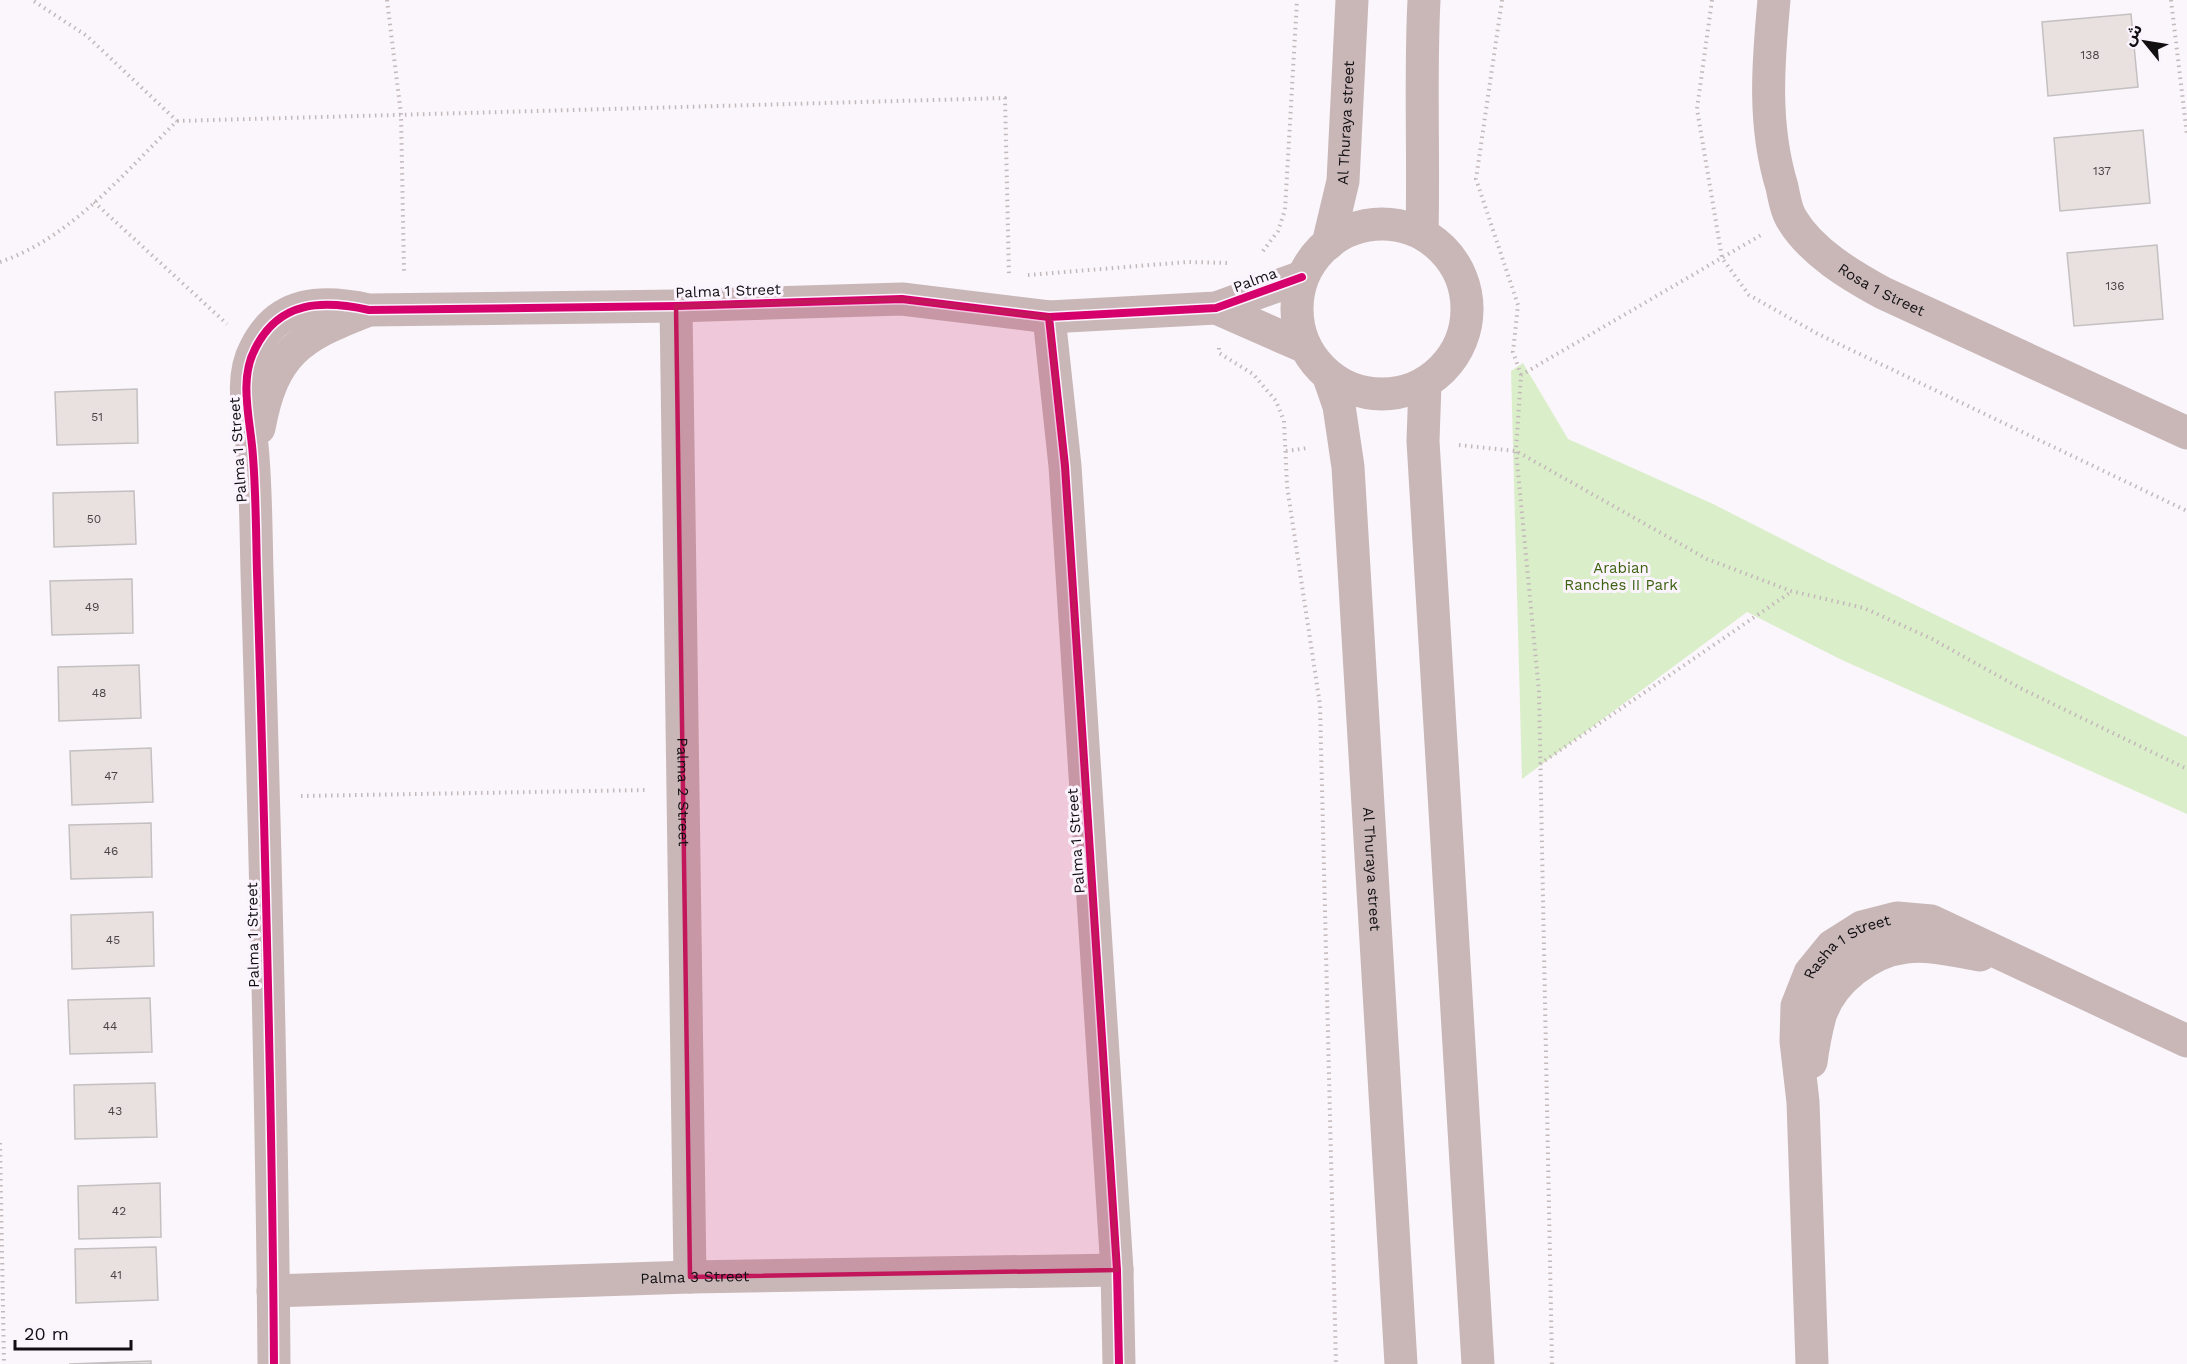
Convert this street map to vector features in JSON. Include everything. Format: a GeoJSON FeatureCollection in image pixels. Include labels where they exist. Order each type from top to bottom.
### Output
{"type":"FeatureCollection","features":[{"type":"Feature","properties":{"kind":"street","name":"Al Thuraya street"},"geometry":{"type":"LineString","coordinates":[[1328,244],[1343,181],[1352,0]]}},
{"type":"Feature","properties":{"kind":"street"},"geometry":{"type":"LineString","coordinates":[[1422,233],[1424,170],[1420,85],[1424,0]]}},
{"type":"Feature","properties":{"kind":"street","name":"Rosa 1 Street"},"geometry":{"type":"LineString","coordinates":[[1774,0],[1767,78],[1768,125],[1777,172],[1791,218],[1816,248],[1848,273],[1883,293],[2187,433]]}},
{"type":"Feature","properties":{"kind":"street"},"geometry":{"type":"LineString","coordinates":[[1373,224],[1399,225],[1422,233],[1446,252],[1462,278],[1468,308],[1463,338],[1448,364],[1425,384],[1401,393],[1376,396],[1351,390],[1329,377],[1316,364],[1305,347],[1298,324],[1297,301],[1302,277],[1313,259],[1328,244],[1349,230],[1373,224]]}},
{"type":"Feature","properties":{"kind":"street","name":"Palma"},"geometry":{"type":"LineString","coordinates":[[1216,308],[1302,277]]}},
{"type":"Feature","properties":{"kind":"street","name":"Palma 1 Street"},"geometry":{"type":"LineString","coordinates":[[274,1364],[264,797],[253,456],[247,372],[254,349],[276,322],[301,307],[320,303],[340,304],[369,310],[676,306],[902,299],[1049,317],[1216,308]]}},
{"type":"Feature","properties":{"kind":"street","name":"Palma 2 Street"},"geometry":{"type":"LineString","coordinates":[[676,306],[690,1277]]}},
{"type":"Feature","properties":{"kind":"street","name":"Palma"},"geometry":{"type":"LineString","coordinates":[[1216,308],[1305,347]]}},
{"type":"Feature","properties":{"kind":"street","name":"Palma 1 Street"},"geometry":{"type":"LineString","coordinates":[[253,456],[266,396],[274,375],[287,355],[304,339],[324,327],[369,310]]}},
{"type":"Feature","properties":{"kind":"street","name":"Palma 1 Street"},"geometry":{"type":"LineString","coordinates":[[1049,317],[1065,466],[1116,1270],[1119,1364]]}},
{"type":"Feature","properties":{"kind":"street","name":"Al Thuraya street"},"geometry":{"type":"LineString","coordinates":[[1329,377],[1340,406],[1345,443],[1401,1364]]}},
{"type":"Feature","properties":{"kind":"street"},"geometry":{"type":"LineString","coordinates":[[1425,384],[1423,441],[1478,1364]]}},
{"type":"Feature","properties":{"kind":"street","name":"Rasha 1 Street"},"geometry":{"type":"LineString","coordinates":[[1812,1364],[1803,1102],[1796,1041],[1797,1006],[1810,973],[1832,946],[1862,927],[1897,918],[1931,921],[2187,1041]]}},
{"type":"Feature","properties":{"kind":"street","name":"Palma 3 Street"},"geometry":{"type":"LineString","coordinates":[[273,1291],[690,1277],[1116,1270]]}},
{"type":"Feature","properties":{"kind":"path"},"geometry":{"type":"LineString","coordinates":[[32,0],[87,36],[177,121]]}},
{"type":"Feature","properties":{"kind":"path"},"geometry":{"type":"LineString","coordinates":[[387,0],[401,114],[404,309]]}},
{"type":"Feature","properties":{"kind":"path"},"geometry":{"type":"LineString","coordinates":[[1262,253],[1278,231],[1285,210],[1297,0]]}},
{"type":"Feature","properties":{"kind":"path"},"geometry":{"type":"LineString","coordinates":[[1502,0],[1476,179],[1518,305],[1513,352],[1521,375],[1516,451],[1539,692],[1552,1364]]}},
{"type":"Feature","properties":{"kind":"path"},"geometry":{"type":"LineString","coordinates":[[2171,0],[2187,135]]}},
{"type":"Feature","properties":{"kind":"path"},"geometry":{"type":"LineString","coordinates":[[0,262],[22,255],[94,202],[177,121],[1005,98],[1009,277]]}},
{"type":"Feature","properties":{"kind":"path"},"geometry":{"type":"LineString","coordinates":[[94,202],[254,349]]}},
{"type":"Feature","properties":{"kind":"path"},"geometry":{"type":"LineString","coordinates":[[1521,375],[1791,218]]}},
{"type":"Feature","properties":{"kind":"path"},"geometry":{"type":"LineString","coordinates":[[997,277],[1187,262],[1219,261],[1238,265]]}},
{"type":"Feature","properties":{"kind":"path"},"geometry":{"type":"LineString","coordinates":[[1216,308],[1219,353],[1253,374],[1275,401],[1284,422],[1287,486],[1320,705],[1336,1364]]}},
{"type":"Feature","properties":{"kind":"path"},"geometry":{"type":"LineString","coordinates":[[1423,441],[1516,451],[1707,559],[1791,591],[1864,608],[1932,639],[2020,688],[2187,770]]}},
{"type":"Feature","properties":{"kind":"path"},"geometry":{"type":"LineString","coordinates":[[1286,451],[1345,443]]}},
{"type":"Feature","properties":{"kind":"path"},"geometry":{"type":"LineString","coordinates":[[1540,764],[1791,591]]}},
{"type":"Feature","properties":{"kind":"path"},"geometry":{"type":"LineString","coordinates":[[264,797],[683,790]]}},
{"type":"Feature","properties":{"kind":"path"},"geometry":{"type":"LineString","coordinates":[[0,1143],[4,1364]]}},
{"type":"Feature","properties":{"kind":"highlighted area"},"geometry":{"type":"Polygon","coordinates":[[[902,299],[1049,317],[1065,466],[1117,1270],[690,1277],[676,306],[902,299]]]}},
{"type":"Feature","properties":{"kind":"green space","name":"Arabian Ranches II Park"},"geometry":{"type":"Polygon","coordinates":[[[1523,363],[1568,439],[1713,504],[2187,737],[2187,814],[1842,660],[1747,612],[1522,779],[1511,371],[1523,363]]]}},
{"type":"Feature","properties":{"kind":"building"},"geometry":{"type":"Polygon","coordinates":[[[2131,14],[2138,87],[2048,96],[2042,22],[2131,14]]]}},
{"type":"Feature","properties":{"kind":"building"},"geometry":{"type":"Polygon","coordinates":[[[2143,130],[2150,203],[2060,211],[2054,138],[2143,130]]]}},
{"type":"Feature","properties":{"kind":"building"},"geometry":{"type":"Polygon","coordinates":[[[2157,245],[2163,319],[2074,326],[2067,253],[2157,245]]]}},
{"type":"Feature","properties":{"kind":"building"},"geometry":{"type":"Polygon","coordinates":[[[137,389],[138,443],[57,445],[55,392],[137,389]]]}},
{"type":"Feature","properties":{"kind":"building"},"geometry":{"type":"Polygon","coordinates":[[[134,491],[136,544],[54,547],[53,493],[134,491]]]}},
{"type":"Feature","properties":{"kind":"building"},"geometry":{"type":"Polygon","coordinates":[[[132,579],[133,633],[52,635],[50,581],[132,579]]]}},
{"type":"Feature","properties":{"kind":"building"},"geometry":{"type":"Polygon","coordinates":[[[139,665],[141,718],[59,721],[58,667],[139,665]]]}},
{"type":"Feature","properties":{"kind":"building"},"geometry":{"type":"Polygon","coordinates":[[[151,748],[153,802],[72,805],[70,751],[151,748]]]}},
{"type":"Feature","properties":{"kind":"building"},"geometry":{"type":"Polygon","coordinates":[[[151,823],[152,877],[71,879],[69,825],[151,823]]]}},
{"type":"Feature","properties":{"kind":"building"},"geometry":{"type":"Polygon","coordinates":[[[153,912],[154,966],[72,969],[71,915],[153,912]]]}},
{"type":"Feature","properties":{"kind":"building"},"geometry":{"type":"Polygon","coordinates":[[[150,998],[152,1052],[70,1054],[68,1000],[150,998]]]}},
{"type":"Feature","properties":{"kind":"building"},"geometry":{"type":"Polygon","coordinates":[[[155,1083],[157,1137],[75,1139],[74,1085],[155,1083]]]}},
{"type":"Feature","properties":{"kind":"building"},"geometry":{"type":"Polygon","coordinates":[[[160,1183],[161,1237],[79,1239],[78,1186],[160,1183]]]}},
{"type":"Feature","properties":{"kind":"building"},"geometry":{"type":"Polygon","coordinates":[[[156,1247],[158,1300],[76,1303],[75,1249],[156,1247]]]}},
{"type":"Feature","properties":{"kind":"building"},"geometry":{"type":"Polygon","coordinates":[[[151,1361],[151,1364],[69,1364],[151,1361]]]}},
{"type":"Feature","properties":{"kind":"cycle path"},"geometry":{"type":"LineString","coordinates":[[274,1364],[268,968],[256,514],[246,388],[247,374],[255,349],[276,321],[289,312],[319,305],[369,310],[676,306],[902,299],[1049,317],[1216,308],[1302,277]]}},
{"type":"Feature","properties":{"kind":"cycle path"},"geometry":{"type":"LineString","coordinates":[[1049,317],[1065,466],[1117,1270],[1119,1364]]}}]}
